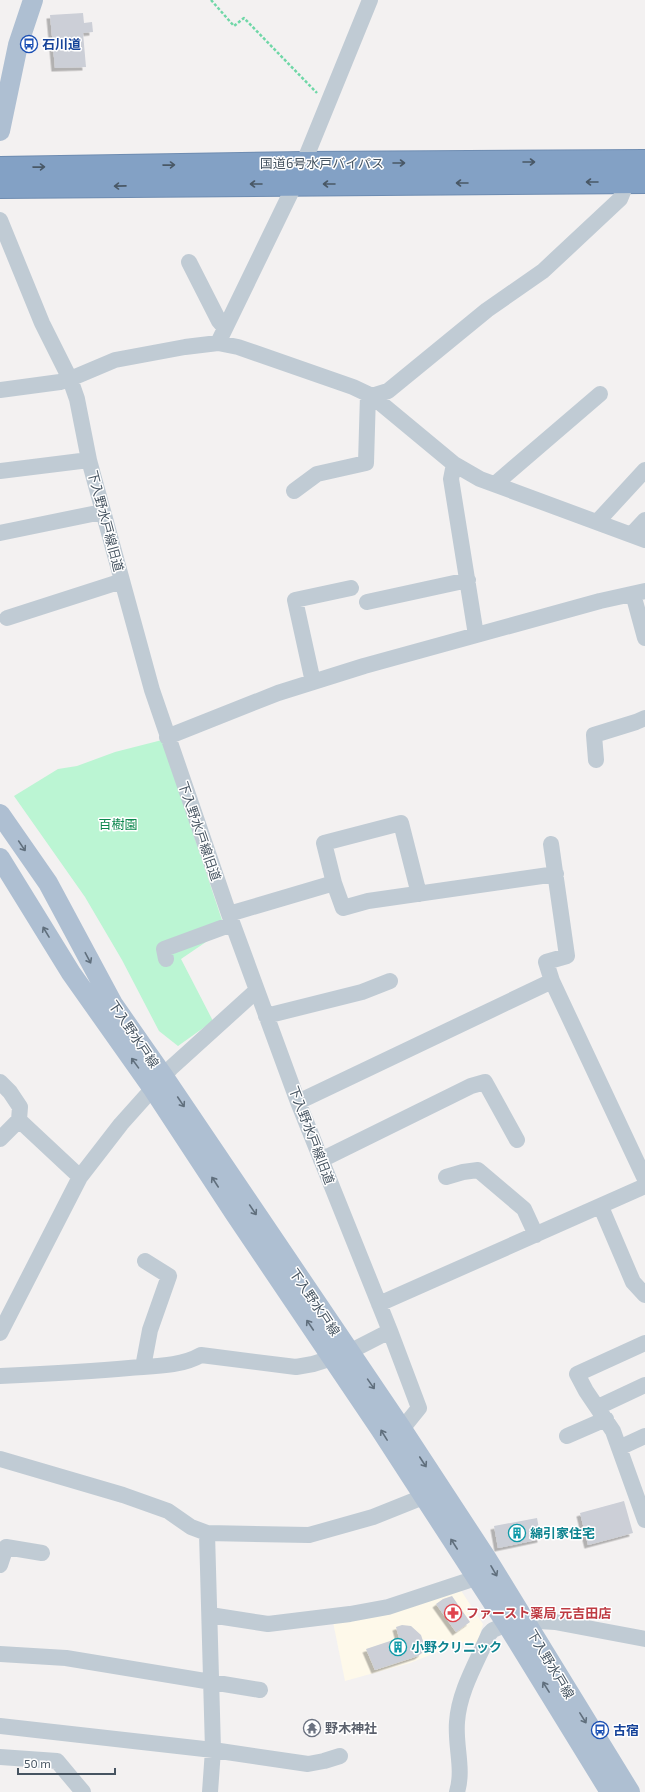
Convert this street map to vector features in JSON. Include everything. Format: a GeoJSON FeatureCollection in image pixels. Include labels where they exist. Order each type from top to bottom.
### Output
{"type":"FeatureCollection","features":[{"type":"Feature","properties":{"kind":"highway","name":"国道6号水戸バイパス"},"geometry":{"type":"LineString","coordinates":[[0,168],[645,161]]}},
{"type":"Feature","properties":{"kind":"highway","name":"国道6号水戸バイパス"},"geometry":{"type":"LineString","coordinates":[[0,187],[636,182]]}},
{"type":"Feature","properties":{"kind":"main road"},"geometry":{"type":"LineString","coordinates":[[0,131],[18,45],[33,0]]}},
{"type":"Feature","properties":{"kind":"main road","name":"下入野水戸線"},"geometry":{"type":"LineString","coordinates":[[0,814],[48,883],[113,1004],[235,1214],[340,1355],[402,1429],[487,1559],[515,1622],[610,1792]]}},
{"type":"Feature","properties":{"kind":"main road","name":"下入野水戸線"},"geometry":{"type":"LineString","coordinates":[[0,858],[71,973],[159,1083]]}},
{"type":"Feature","properties":{"kind":"main road","name":"下入野水戸線"},"geometry":{"type":"LineString","coordinates":[[340,1355],[423,1496],[476,1578],[515,1622],[630,1792]]}},
{"type":"Feature","properties":{"kind":"street"},"geometry":{"type":"LineString","coordinates":[[218,343],[304,164],[370,0]]}},
{"type":"Feature","properties":{"kind":"street"},"geometry":{"type":"LineString","coordinates":[[370,395],[388,390],[487,310],[543,271],[620,199],[636,182]]}},
{"type":"Feature","properties":{"kind":"street","name":"下入野水戸線旧道"},"geometry":{"type":"LineString","coordinates":[[0,220],[42,323],[70,379],[78,399],[89,460],[102,512],[152,690],[230,919],[298,1102],[420,1408],[402,1429]]}},
{"type":"Feature","properties":{"kind":"street"},"geometry":{"type":"LineString","coordinates":[[189,262],[219,321],[225,328]]}},
{"type":"Feature","properties":{"kind":"street"},"geometry":{"type":"LineString","coordinates":[[0,390],[70,379],[115,360],[185,347],[218,343],[238,347],[370,395],[454,464],[480,479],[638,537],[645,520]]}},
{"type":"Feature","properties":{"kind":"street"},"geometry":{"type":"LineString","coordinates":[[495,484],[600,394]]}},
{"type":"Feature","properties":{"kind":"street"},"geometry":{"type":"LineString","coordinates":[[294,491],[316,474],[366,463],[370,395]]}},
{"type":"Feature","properties":{"kind":"street"},"geometry":{"type":"LineString","coordinates":[[0,471],[89,460]]}},
{"type":"Feature","properties":{"kind":"street"},"geometry":{"type":"LineString","coordinates":[[454,464],[451,479],[476,635]]}},
{"type":"Feature","properties":{"kind":"street"},"geometry":{"type":"LineString","coordinates":[[597,522],[645,470]]}},
{"type":"Feature","properties":{"kind":"street"},"geometry":{"type":"LineString","coordinates":[[0,534],[102,512]]}},
{"type":"Feature","properties":{"kind":"street"},"geometry":{"type":"LineString","coordinates":[[367,602],[468,580]]}},
{"type":"Feature","properties":{"kind":"street"},"geometry":{"type":"LineString","coordinates":[[7,618],[122,581]]}},
{"type":"Feature","properties":{"kind":"street"},"geometry":{"type":"LineString","coordinates":[[313,682],[294,600],[351,588]]}},
{"type":"Feature","properties":{"kind":"street"},"geometry":{"type":"LineString","coordinates":[[168,737],[278,693],[313,682],[476,635],[639,593],[645,638]]}},
{"type":"Feature","properties":{"kind":"street"},"geometry":{"type":"LineString","coordinates":[[596,760],[594,735],[645,718]]}},
{"type":"Feature","properties":{"kind":"street"},"geometry":{"type":"LineString","coordinates":[[419,894],[401,823],[324,843],[334,883],[343,908],[368,901],[419,894],[556,874]]}},
{"type":"Feature","properties":{"kind":"street"},"geometry":{"type":"LineString","coordinates":[[552,844],[567,956],[546,962],[552,981],[645,1179]]}},
{"type":"Feature","properties":{"kind":"street"},"geometry":{"type":"LineString","coordinates":[[166,960],[164,949],[230,919],[334,883]]}},
{"type":"Feature","properties":{"kind":"street"},"geometry":{"type":"LineString","coordinates":[[266,1016],[362,992],[390,981]]}},
{"type":"Feature","properties":{"kind":"street"},"geometry":{"type":"LineString","coordinates":[[298,1102],[552,981]]}},
{"type":"Feature","properties":{"kind":"street"},"geometry":{"type":"LineString","coordinates":[[0,1333],[80,1177],[122,1124],[172,1067],[256,991]]}},
{"type":"Feature","properties":{"kind":"street"},"geometry":{"type":"LineString","coordinates":[[0,1082],[10,1092],[20,1107],[19,1120],[0,1139]]}},
{"type":"Feature","properties":{"kind":"street"},"geometry":{"type":"LineString","coordinates":[[322,1160],[471,1086],[485,1082],[517,1140]]}},
{"type":"Feature","properties":{"kind":"street"},"geometry":{"type":"LineString","coordinates":[[19,1120],[80,1177]]}},
{"type":"Feature","properties":{"kind":"street"},"geometry":{"type":"LineString","coordinates":[[446,1177],[462,1172],[478,1170],[524,1209],[536,1235]]}},
{"type":"Feature","properties":{"kind":"street"},"geometry":{"type":"LineString","coordinates":[[379,1304],[601,1207],[645,1186]]}},
{"type":"Feature","properties":{"kind":"street"},"geometry":{"type":"LineString","coordinates":[[601,1207],[633,1282],[645,1295]]}},
{"type":"Feature","properties":{"kind":"street"},"geometry":{"type":"LineString","coordinates":[[143,1367],[150,1330],[169,1276],[145,1261]]}},
{"type":"Feature","properties":{"kind":"street"},"geometry":{"type":"LineString","coordinates":[[0,1376],[172,1365],[193,1360],[201,1355],[296,1367],[313,1364],[340,1355],[390,1331]]}},
{"type":"Feature","properties":{"kind":"street"},"geometry":{"type":"LineString","coordinates":[[645,1343],[577,1374],[586,1391],[613,1431],[645,1520]]}},
{"type":"Feature","properties":{"kind":"street"},"geometry":{"type":"LineString","coordinates":[[567,1436],[645,1385]]}},
{"type":"Feature","properties":{"kind":"street"},"geometry":{"type":"LineString","coordinates":[[619,1448],[645,1436]]}},
{"type":"Feature","properties":{"kind":"street"},"geometry":{"type":"LineString","coordinates":[[0,1459],[123,1495],[168,1511],[191,1527],[207,1533],[309,1534],[373,1517],[423,1496]]}},
{"type":"Feature","properties":{"kind":"street"},"geometry":{"type":"LineString","coordinates":[[207,1533],[212,1681],[212,1750],[210,1792]]}},
{"type":"Feature","properties":{"kind":"street"},"geometry":{"type":"LineString","coordinates":[[0,1565],[6,1547],[42,1553]]}},
{"type":"Feature","properties":{"kind":"street"},"geometry":{"type":"LineString","coordinates":[[210,1615],[268,1624],[350,1614],[388,1607],[476,1578]]}},
{"type":"Feature","properties":{"kind":"street"},"geometry":{"type":"LineString","coordinates":[[457,1792],[460,1770],[456,1722],[463,1691],[489,1634],[515,1622],[555,1622],[645,1636]]}},
{"type":"Feature","properties":{"kind":"street"},"geometry":{"type":"LineString","coordinates":[[0,1654],[66,1658],[260,1690]]}},
{"type":"Feature","properties":{"kind":"street"},"geometry":{"type":"LineString","coordinates":[[0,1726],[212,1750],[308,1764],[340,1756]]}},
{"type":"Feature","properties":{"kind":"street"},"geometry":{"type":"LineString","coordinates":[[0,1757],[57,1761],[83,1792]]}},
{"type":"Feature","properties":{"kind":"path"},"geometry":{"type":"LineString","coordinates":[[211,0],[234,26],[244,18],[328,103]]}},
{"type":"Feature","properties":{"kind":"shaded area"},"geometry":{"type":"Polygon","coordinates":[[[460,1589],[483,1624],[477,1644],[460,1643],[410,1663],[345,1681],[333,1622],[460,1589]]]}},
{"type":"Feature","properties":{"kind":"green space","name":"百樹園"},"geometry":{"type":"Polygon","coordinates":[[[162,740],[225,929],[181,959],[213,1021],[178,1046],[159,1031],[122,960],[85,897],[14,796],[58,769],[77,766],[115,752],[162,740]]]}},
{"type":"Feature","properties":{"kind":"building"},"geometry":{"type":"Polygon","coordinates":[[[83,13],[84,23],[92,22],[93,32],[83,33],[86,67],[55,68],[50,15],[83,13]]]}},
{"type":"Feature","properties":{"kind":"building"},"geometry":{"type":"Polygon","coordinates":[[[624,1501],[633,1533],[588,1545],[580,1513],[624,1501]]]}},
{"type":"Feature","properties":{"kind":"building","name":"綿引家住宅"},"geometry":{"type":"Polygon","coordinates":[[[537,1518],[541,1539],[498,1548],[494,1526],[537,1518]]]}},
{"type":"Feature","properties":{"kind":"building","name":"ファースト薬局 元吉田店"},"geometry":{"type":"Polygon","coordinates":[[[452,1596],[470,1622],[456,1632],[436,1604],[443,1599],[452,1596]]]}},
{"type":"Feature","properties":{"kind":"building","name":"小野クリニック"},"geometry":{"type":"Polygon","coordinates":[[[402,1625],[411,1626],[421,1635],[423,1641],[422,1653],[418,1656],[375,1670],[366,1649],[399,1638],[396,1627],[402,1625]]]}},
{"type":"Feature","properties":{"kind":"place","name":"石川道"},"geometry":{"type":"Point","coordinates":[29,44]}},
{"type":"Feature","properties":{"kind":"place","name":"綿引家住宅"},"geometry":{"type":"Point","coordinates":[517,1533]}},
{"type":"Feature","properties":{"kind":"place","name":"ファースト薬局 元吉田店"},"geometry":{"type":"Point","coordinates":[453,1613]}},
{"type":"Feature","properties":{"kind":"place","name":"小野クリニック"},"geometry":{"type":"Point","coordinates":[398,1647]}},
{"type":"Feature","properties":{"kind":"place","name":"野木神社"},"geometry":{"type":"Point","coordinates":[312,1728]}},
{"type":"Feature","properties":{"kind":"place","name":"古宿"},"geometry":{"type":"Point","coordinates":[600,1730]}}]}
